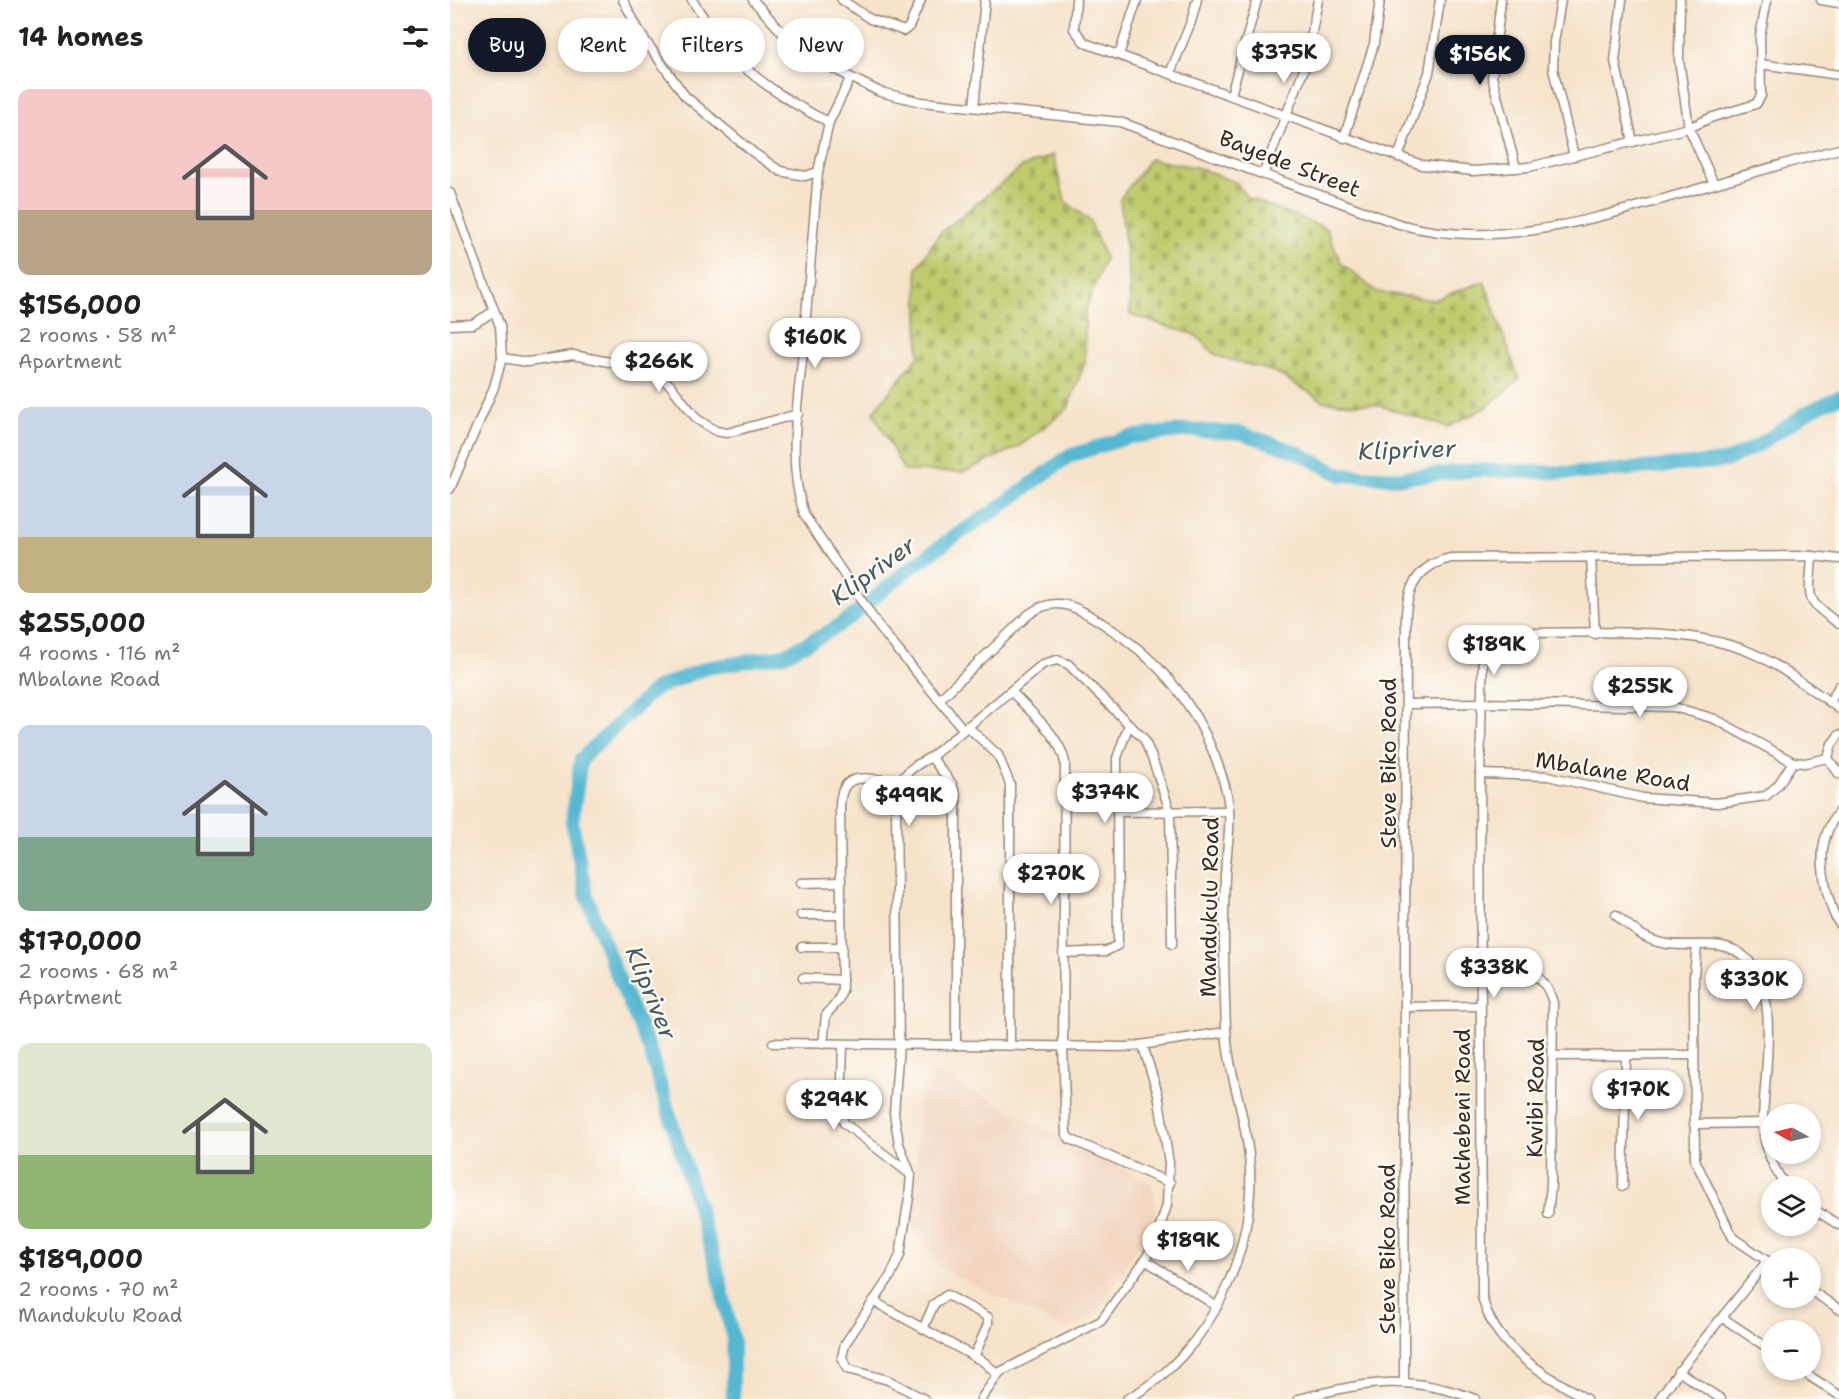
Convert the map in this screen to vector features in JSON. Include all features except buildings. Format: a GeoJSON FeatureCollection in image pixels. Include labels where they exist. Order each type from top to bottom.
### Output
{"type":"FeatureCollection","features":[{"type":"Feature","properties":{"kind":"street"},"geometry":{"type":"LineString","coordinates":[[623,0],[642,36],[685,96],[754,153],[780,171],[805,176],[818,172]]}},
{"type":"Feature","properties":{"kind":"street"},"geometry":{"type":"LineString","coordinates":[[692,0],[732,56],[801,110],[829,122]]}},
{"type":"Feature","properties":{"kind":"street","name":"Bayede Street"},"geometry":{"type":"LineString","coordinates":[[753,0],[788,39],[818,61],[850,78],[896,97],[921,102],[1120,122],[1264,172],[1399,224],[1424,230],[1462,234],[1516,233],[1569,224],[1839,149]]}},
{"type":"Feature","properties":{"kind":"street"},"geometry":{"type":"LineString","coordinates":[[842,0],[870,19],[904,31],[909,27],[921,0]]}},
{"type":"Feature","properties":{"kind":"street"},"geometry":{"type":"LineString","coordinates":[[974,107],[985,0]]}},
{"type":"Feature","properties":{"kind":"street"},"geometry":{"type":"LineString","coordinates":[[1076,0],[1074,21],[1077,36],[1084,43],[1398,157],[1449,170],[1516,168],[1574,156],[1689,128],[1710,118],[1756,104],[1761,96],[1760,36],[1767,0]]}},
{"type":"Feature","properties":{"kind":"street"},"geometry":{"type":"LineString","coordinates":[[1119,55],[1137,0]]}},
{"type":"Feature","properties":{"kind":"street"},"geometry":{"type":"LineString","coordinates":[[1170,73],[1197,0]]}},
{"type":"Feature","properties":{"kind":"street"},"geometry":{"type":"LineString","coordinates":[[1231,95],[1257,0]]}},
{"type":"Feature","properties":{"kind":"street"},"geometry":{"type":"LineString","coordinates":[[1264,172],[1306,64],[1318,0]]}},
{"type":"Feature","properties":{"kind":"street"},"geometry":{"type":"LineString","coordinates":[[1344,138],[1374,44],[1380,0]]}},
{"type":"Feature","properties":{"kind":"street"},"geometry":{"type":"LineString","coordinates":[[1398,157],[1429,73],[1440,0]]}},
{"type":"Feature","properties":{"kind":"street"},"geometry":{"type":"LineString","coordinates":[[1501,0],[1492,77],[1516,168]]}},
{"type":"Feature","properties":{"kind":"street"},"geometry":{"type":"LineString","coordinates":[[1561,0],[1554,42],[1553,69],[1574,156]]}},
{"type":"Feature","properties":{"kind":"street"},"geometry":{"type":"LineString","coordinates":[[1622,0],[1615,62],[1633,142]]}},
{"type":"Feature","properties":{"kind":"street"},"geometry":{"type":"LineString","coordinates":[[1680,0],[1679,60],[1689,128],[1717,183]]}},
{"type":"Feature","properties":{"kind":"street"},"geometry":{"type":"LineString","coordinates":[[1821,0],[1839,3]]}},
{"type":"Feature","properties":{"kind":"street"},"geometry":{"type":"LineString","coordinates":[[1760,64],[1839,75]]}},
{"type":"Feature","properties":{"kind":"street"},"geometry":{"type":"LineString","coordinates":[[850,78],[829,122],[818,172],[798,414],[795,474],[797,495],[805,516],[879,627],[939,700],[965,727],[998,755],[1010,784],[1010,1045]]}},
{"type":"Feature","properties":{"kind":"street"},"geometry":{"type":"LineString","coordinates":[[450,193],[500,326],[502,358],[494,387],[450,489]]}},
{"type":"Feature","properties":{"kind":"street"},"geometry":{"type":"LineString","coordinates":[[450,325],[472,324],[493,312]]}},
{"type":"Feature","properties":{"kind":"street"},"geometry":{"type":"LineString","coordinates":[[502,358],[528,362],[573,355],[651,370],[670,385],[697,419],[716,431],[727,433],[798,414]]}},
{"type":"Feature","properties":{"kind":"street"},"geometry":{"type":"LineString","coordinates":[[1812,556],[1810,600],[1818,609],[1839,624]]}},
{"type":"Feature","properties":{"kind":"street","name":"Steve Biko Road"},"geometry":{"type":"LineString","coordinates":[[1404,1381],[1407,605],[1413,583],[1424,569],[1436,562],[1451,558],[1812,556],[1839,559]]}},
{"type":"Feature","properties":{"kind":"street"},"geometry":{"type":"LineString","coordinates":[[1592,557],[1595,634],[1670,634],[1735,647],[1764,659],[1839,709]]}},
{"type":"Feature","properties":{"kind":"street","name":"Mandukulu Road"},"geometry":{"type":"LineString","coordinates":[[939,700],[1013,628],[1039,607],[1050,603],[1072,607],[1140,648],[1182,694],[1201,723],[1223,780],[1229,811],[1225,898],[1226,1032],[1249,1150],[1250,1188],[1241,1247],[1216,1306],[1177,1361],[1127,1399]]}},
{"type":"Feature","properties":{"kind":"street","name":"Mathebeni Road"},"geometry":{"type":"LineString","coordinates":[[1586,1399],[1516,1355],[1506,1344],[1485,1306],[1480,1270],[1482,958],[1480,774],[1482,654],[1486,643],[1493,637],[1510,633],[1595,634]]}},
{"type":"Feature","properties":{"kind":"street"},"geometry":{"type":"LineString","coordinates":[[924,1399],[888,1380],[850,1371],[844,1366],[842,1351],[891,1275],[900,1255],[910,1174],[895,1124],[899,1044],[896,808],[899,782],[912,767],[931,757],[1043,664],[1060,660],[1074,669],[1144,739],[1170,812],[1172,944]]}},
{"type":"Feature","properties":{"kind":"street"},"geometry":{"type":"LineString","coordinates":[[1830,702],[1839,686]]}},
{"type":"Feature","properties":{"kind":"street"},"geometry":{"type":"LineString","coordinates":[[1012,692],[1054,740],[1064,755],[1063,1046],[1067,1137],[1170,1183]]}},
{"type":"Feature","properties":{"kind":"street"},"geometry":{"type":"LineString","coordinates":[[1406,704],[1481,703],[1674,707],[1715,719],[1793,762],[1805,763],[1828,758]]}},
{"type":"Feature","properties":{"kind":"street"},"geometry":{"type":"LineString","coordinates":[[1063,953],[1106,951],[1118,945],[1117,758],[1129,724]]}},
{"type":"Feature","properties":{"kind":"street"},"geometry":{"type":"LineString","coordinates":[[1828,758],[1832,744],[1839,735]]}},
{"type":"Feature","properties":{"kind":"street"},"geometry":{"type":"LineString","coordinates":[[931,757],[952,784],[956,796],[956,1045]]}},
{"type":"Feature","properties":{"kind":"street"},"geometry":{"type":"LineString","coordinates":[[1828,758],[1839,774]]}},
{"type":"Feature","properties":{"kind":"street","name":"Mbalane Road"},"geometry":{"type":"LineString","coordinates":[[1480,774],[1548,776],[1643,798],[1717,803],[1766,796],[1778,785],[1793,762]]}},
{"type":"Feature","properties":{"kind":"street"},"geometry":{"type":"LineString","coordinates":[[823,1044],[824,1019],[840,997],[842,980],[840,806],[843,785],[855,779],[899,782]]}},
{"type":"Feature","properties":{"kind":"street"},"geometry":{"type":"LineString","coordinates":[[1118,812],[1229,811]]}},
{"type":"Feature","properties":{"kind":"street"},"geometry":{"type":"LineString","coordinates":[[1839,811],[1827,828],[1821,852],[1832,908],[1839,922]]}},
{"type":"Feature","properties":{"kind":"street"},"geometry":{"type":"LineString","coordinates":[[801,883],[841,882]]}},
{"type":"Feature","properties":{"kind":"street"},"geometry":{"type":"LineString","coordinates":[[801,915],[841,915]]}},
{"type":"Feature","properties":{"kind":"street"},"geometry":{"type":"LineString","coordinates":[[1616,915],[1635,931],[1656,942],[1726,945],[1735,949],[1752,964],[1760,978],[1767,1010],[1764,1104]]}},
{"type":"Feature","properties":{"kind":"street"},"geometry":{"type":"LineString","coordinates":[[1696,945],[1695,1160],[1730,1234],[1741,1246],[1761,1258]]}},
{"type":"Feature","properties":{"kind":"street"},"geometry":{"type":"LineString","coordinates":[[802,947],[842,946]]}},
{"type":"Feature","properties":{"kind":"street","name":"Kwibi Road"},"geometry":{"type":"LineString","coordinates":[[1482,958],[1519,963],[1532,971],[1544,984],[1554,1010],[1551,1185],[1548,1214]]}},
{"type":"Feature","properties":{"kind":"street"},"geometry":{"type":"LineString","coordinates":[[803,978],[842,980]]}},
{"type":"Feature","properties":{"kind":"street"},"geometry":{"type":"LineString","coordinates":[[1405,1007],[1480,1006]]}},
{"type":"Feature","properties":{"kind":"street"},"geometry":{"type":"LineString","coordinates":[[773,1043],[1143,1046],[1226,1032]]}},
{"type":"Feature","properties":{"kind":"street"},"geometry":{"type":"LineString","coordinates":[[843,1045],[842,1118],[848,1126],[910,1174]]}},
{"type":"Feature","properties":{"kind":"street"},"geometry":{"type":"LineString","coordinates":[[981,1399],[997,1374],[1021,1360],[1097,1325],[1146,1260],[1164,1218],[1170,1183],[1165,1126],[1143,1046]]}},
{"type":"Feature","properties":{"kind":"street"},"geometry":{"type":"LineString","coordinates":[[1553,1056],[1694,1055]]}},
{"type":"Feature","properties":{"kind":"street"},"geometry":{"type":"LineString","coordinates":[[1623,1186],[1626,1056]]}},
{"type":"Feature","properties":{"kind":"street"},"geometry":{"type":"LineString","coordinates":[[1694,1124],[1761,1123]]}},
{"type":"Feature","properties":{"kind":"street"},"geometry":{"type":"LineString","coordinates":[[1821,1214],[1839,1225]]}},
{"type":"Feature","properties":{"kind":"street"},"geometry":{"type":"LineString","coordinates":[[1146,1260],[1216,1306]]}},
{"type":"Feature","properties":{"kind":"street"},"geometry":{"type":"LineString","coordinates":[[1659,1399],[1703,1338],[1761,1273]]}},
{"type":"Feature","properties":{"kind":"street"},"geometry":{"type":"LineString","coordinates":[[923,1329],[934,1304],[944,1296],[951,1295],[988,1317],[988,1324],[974,1357]]}},
{"type":"Feature","properties":{"kind":"street"},"geometry":{"type":"LineString","coordinates":[[1821,1297],[1839,1309]]}},
{"type":"Feature","properties":{"kind":"street"},"geometry":{"type":"LineString","coordinates":[[873,1301],[974,1357],[997,1374]]}},
{"type":"Feature","properties":{"kind":"street"},"geometry":{"type":"LineString","coordinates":[[1723,1318],[1761,1343]]}},
{"type":"Feature","properties":{"kind":"street"},"geometry":{"type":"LineString","coordinates":[[1678,1371],[1721,1399]]}},
{"type":"Feature","properties":{"kind":"street"},"geometry":{"type":"LineString","coordinates":[[1816,1380],[1839,1395]]}},
{"type":"Feature","properties":{"kind":"street"},"geometry":{"type":"LineString","coordinates":[[1299,1399],[1348,1387],[1404,1381],[1475,1399]]}},
{"type":"Feature","properties":{"kind":"shaded area"},"geometry":{"type":"Polygon","coordinates":[[[932,1070],[1152,1184],[1156,1214],[1096,1317],[1067,1330],[940,1268],[913,1229],[919,1100],[932,1070]]]}},
{"type":"Feature","properties":{"kind":"green space"},"geometry":{"type":"Polygon","coordinates":[[[1053,155],[1065,201],[1090,221],[1105,258],[1085,312],[1085,362],[1068,408],[1020,446],[964,472],[904,471],[873,412],[919,355],[917,268],[940,233],[1022,167],[1053,155]]]}},
{"type":"Feature","properties":{"kind":"green space"},"geometry":{"type":"Polygon","coordinates":[[[1150,159],[1199,168],[1237,183],[1246,197],[1326,228],[1341,263],[1377,292],[1434,300],[1484,281],[1519,379],[1487,407],[1448,427],[1377,405],[1325,402],[1275,372],[1217,356],[1195,335],[1130,315],[1130,287],[1120,199],[1150,159]]]}},
{"type":"Feature","properties":{"kind":"waterway","name":"Klipriver"},"geometry":{"type":"LineString","coordinates":[[733,1399],[733,1340],[718,1272],[649,1048],[613,966],[586,894],[572,822],[581,759],[655,689],[706,668],[784,655],[823,635],[849,619],[904,573],[949,540],[996,510],[1069,456],[1129,437],[1188,430],[1242,433],[1296,452],[1341,475],[1400,478],[1475,470],[1582,473],[1726,461],[1760,444],[1809,411],[1839,397]]}}]}
